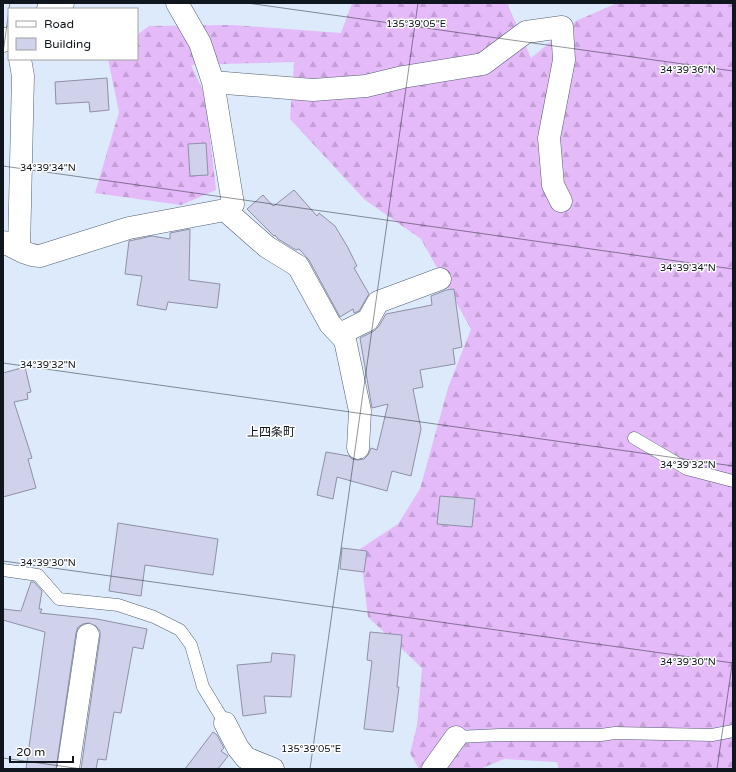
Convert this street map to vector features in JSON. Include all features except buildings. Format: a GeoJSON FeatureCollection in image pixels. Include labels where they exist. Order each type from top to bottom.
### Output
{"type":"FeatureCollection","features":[{"type":"Feature","properties":{"kind":"street"},"geometry":{"type":"LineString","coordinates":[[50,8],[63,3]]}},
{"type":"Feature","properties":{"kind":"street"},"geometry":{"type":"LineString","coordinates":[[20,60],[23,76],[11,245],[31,256],[40,256],[129,228],[225,210],[233,204],[213,82],[200,43],[177,3]]}},
{"type":"Feature","properties":{"kind":"street"},"geometry":{"type":"LineString","coordinates":[[213,82],[313,90],[366,86],[403,77],[483,64],[526,32],[562,27],[564,60],[550,138],[553,184],[561,201]]}},
{"type":"Feature","properties":{"kind":"street"},"geometry":{"type":"LineString","coordinates":[[225,210],[266,247],[298,266],[330,324],[345,340],[360,411],[358,448]]}},
{"type":"Feature","properties":{"kind":"street"},"geometry":{"type":"LineString","coordinates":[[340,334],[368,320],[378,302],[440,279]]}},
{"type":"Feature","properties":{"kind":"street"},"geometry":{"type":"LineString","coordinates":[[68,769],[88,635]]}},
{"type":"Feature","properties":{"kind":"street"},"geometry":{"type":"LineString","coordinates":[[225,723],[238,748],[243,764],[273,769]]}},
{"type":"Feature","properties":{"kind":"street"},"geometry":{"type":"LineString","coordinates":[[433,769],[456,737]]}},
{"type":"Feature","properties":{"kind":"lane"},"geometry":{"type":"LineString","coordinates":[[634,438],[687,469],[733,481]]}},
{"type":"Feature","properties":{"kind":"lane"},"geometry":{"type":"LineString","coordinates":[[3,570],[38,575],[59,599],[118,605],[154,617],[180,630],[191,645],[203,687],[225,723]]}},
{"type":"Feature","properties":{"kind":"lane"},"geometry":{"type":"LineString","coordinates":[[456,737],[500,735],[600,735],[615,733],[712,735],[733,731]]}},
{"type":"Feature","properties":{"kind":"green space"},"geometry":{"type":"Polygon","coordinates":[[[352,3],[507,3],[531,58],[576,21],[617,3],[733,3],[733,769],[559,769],[557,762],[504,759],[480,769],[419,769],[410,753],[417,726],[422,668],[368,617],[360,549],[398,524],[420,489],[448,388],[471,329],[421,239],[365,200],[290,119],[294,62],[191,65],[205,95],[216,190],[181,205],[95,193],[119,112],[108,60],[138,60],[138,34],[149,26],[232,25],[341,33],[352,3]]]}},
{"type":"Feature","properties":{"kind":"district","name":"上四条町"},"geometry":{"type":"Point","coordinates":[271,432]}}]}
